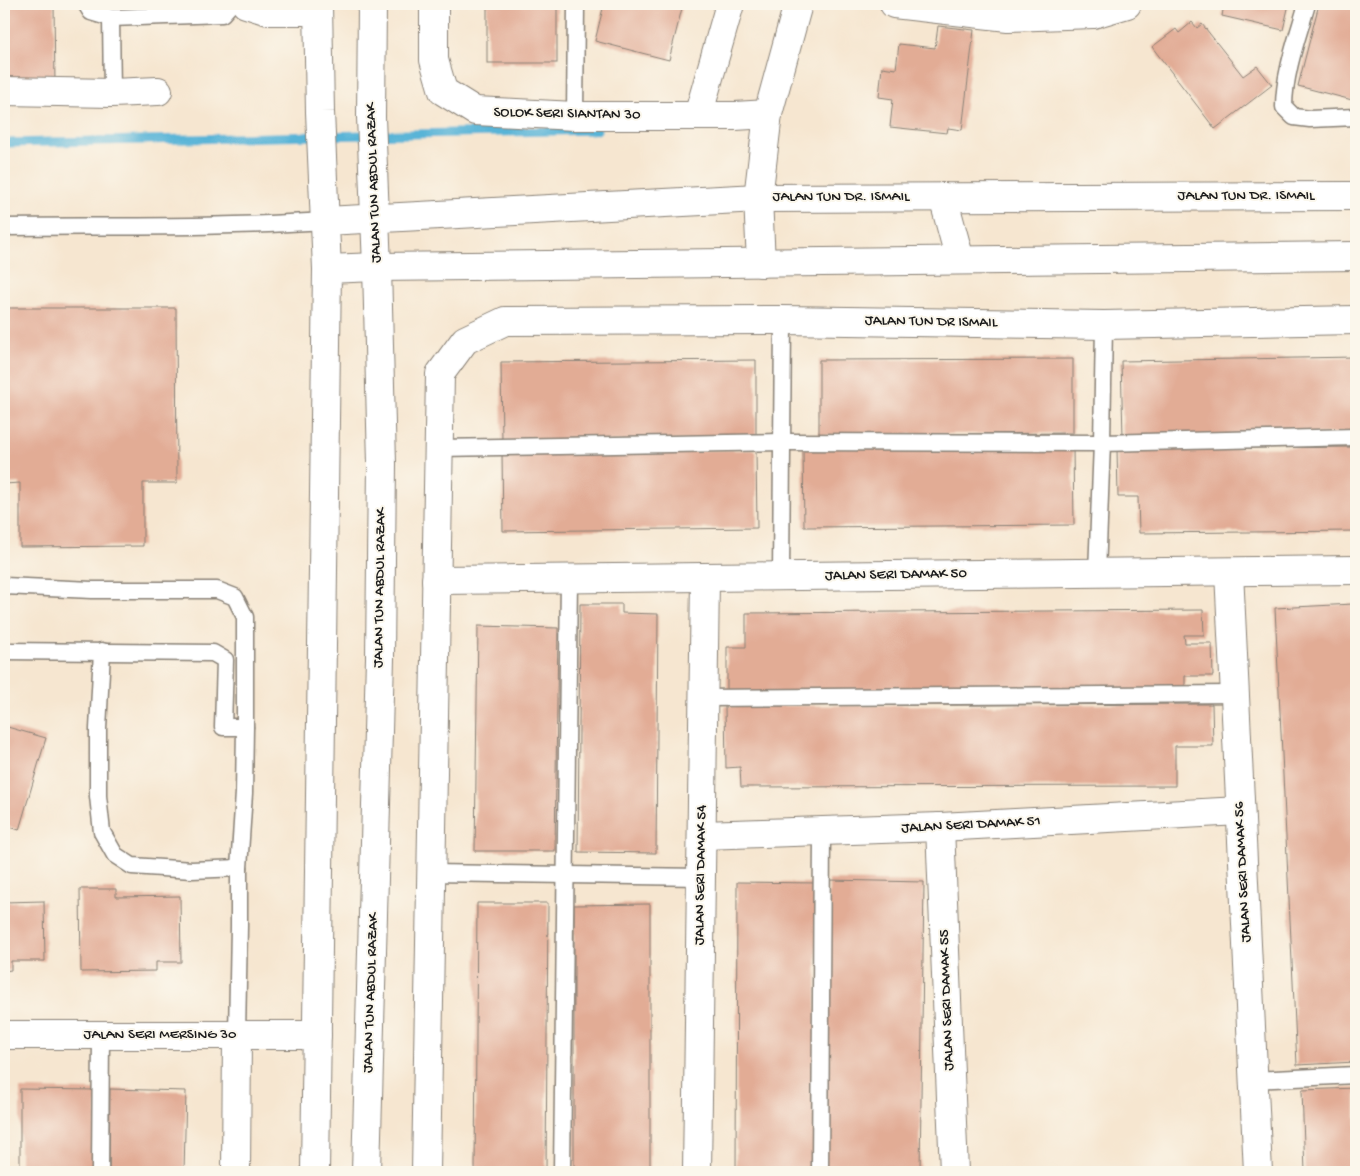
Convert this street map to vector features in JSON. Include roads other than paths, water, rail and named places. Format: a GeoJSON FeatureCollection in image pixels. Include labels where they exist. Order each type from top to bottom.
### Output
{"type":"FeatureCollection","features":[{"type":"Feature","properties":{"kind":"street"},"geometry":{"type":"LineString","coordinates":[[246,4],[268,11],[318,8],[320,112],[327,269],[315,1172]]}},
{"type":"Feature","properties":{"kind":"street","name":"JALAN TUN ABDUL RAZAK"},"geometry":{"type":"LineString","coordinates":[[366,1172],[380,658],[382,464],[371,117],[372,4]]}},
{"type":"Feature","properties":{"kind":"street","name":"SOLOK SERI SIANTAN 30"},"geometry":{"type":"LineString","coordinates":[[434,4],[434,60],[443,90],[475,111],[575,116],[735,116],[768,114]]}},
{"type":"Feature","properties":{"kind":"street"},"geometry":{"type":"LineString","coordinates":[[698,116],[730,4]]}},
{"type":"Feature","properties":{"kind":"street"},"geometry":{"type":"LineString","coordinates":[[761,263],[758,198],[768,114],[798,4]]}},
{"type":"Feature","properties":{"kind":"street"},"geometry":{"type":"LineString","coordinates":[[894,4],[1093,14],[1127,4]]}},
{"type":"Feature","properties":{"kind":"street"},"geometry":{"type":"LineString","coordinates":[[4,91],[112,93],[158,91]]}},
{"type":"Feature","properties":{"kind":"street","name":"JALAN TUN DR. ISMAIL"},"geometry":{"type":"LineString","coordinates":[[326,221],[758,198],[1356,196]]}},
{"type":"Feature","properties":{"kind":"street"},"geometry":{"type":"LineString","coordinates":[[942,197],[960,260]]}},
{"type":"Feature","properties":{"kind":"street"},"geometry":{"type":"LineString","coordinates":[[327,269],[1356,256]]}},
{"type":"Feature","properties":{"kind":"street","name":"JALAN TUN DR ISMAIL"},"geometry":{"type":"LineString","coordinates":[[438,448],[440,374],[465,340],[505,321],[782,320],[1104,325],[1356,320]]}},
{"type":"Feature","properties":{"kind":"street"},"geometry":{"type":"LineString","coordinates":[[426,1172],[438,448]]}},
{"type":"Feature","properties":{"kind":"street","name":"JALAN SERI DAMAK 50"},"geometry":{"type":"LineString","coordinates":[[436,580],[1356,570]]}},
{"type":"Feature","properties":{"kind":"street","name":"JALAN SERI DAMAK 56"},"geometry":{"type":"LineString","coordinates":[[1229,572],[1258,1172]]}},
{"type":"Feature","properties":{"kind":"street","name":"JALAN SERI DAMAK 54"},"geometry":{"type":"LineString","coordinates":[[697,1172],[705,578]]}},
{"type":"Feature","properties":{"kind":"street","name":"JALAN SERI DAMAK 51"},"geometry":{"type":"LineString","coordinates":[[702,835],[940,827],[1240,810]]}},
{"type":"Feature","properties":{"kind":"street","name":"JALAN SERI DAMAK 55"},"geometry":{"type":"LineString","coordinates":[[940,827],[954,1172]]}},
{"type":"Feature","properties":{"kind":"street","name":"JALAN SERI MERSING 30"},"geometry":{"type":"LineString","coordinates":[[4,1035],[317,1035]]}},
{"type":"Feature","properties":{"kind":"street"},"geometry":{"type":"LineString","coordinates":[[236,1172],[237,1035]]}},
{"type":"Feature","properties":{"kind":"lane"},"geometry":{"type":"LineString","coordinates":[[86,4],[91,12],[111,18],[222,14],[231,4]]}},
{"type":"Feature","properties":{"kind":"lane"},"geometry":{"type":"LineString","coordinates":[[575,116],[576,4]]}},
{"type":"Feature","properties":{"kind":"lane"},"geometry":{"type":"LineString","coordinates":[[1307,4],[1288,72],[1284,107],[1294,117],[1310,119],[1356,118]]}},
{"type":"Feature","properties":{"kind":"lane"},"geometry":{"type":"LineString","coordinates":[[111,18],[112,93]]}},
{"type":"Feature","properties":{"kind":"lane"},"geometry":{"type":"LineString","coordinates":[[4,227],[187,226],[285,224],[326,221]]}},
{"type":"Feature","properties":{"kind":"lane"},"geometry":{"type":"LineString","coordinates":[[780,576],[782,320]]}},
{"type":"Feature","properties":{"kind":"lane"},"geometry":{"type":"LineString","coordinates":[[1097,573],[1104,325]]}},
{"type":"Feature","properties":{"kind":"lane"},"geometry":{"type":"LineString","coordinates":[[438,448],[782,442],[1102,443],[1356,437]]}},
{"type":"Feature","properties":{"kind":"lane"},"geometry":{"type":"LineString","coordinates":[[562,1172],[569,579]]}},
{"type":"Feature","properties":{"kind":"lane"},"geometry":{"type":"LineString","coordinates":[[4,586],[92,590],[217,590],[235,597],[245,617],[244,793],[239,868],[237,1035]]}},
{"type":"Feature","properties":{"kind":"lane"},"geometry":{"type":"LineString","coordinates":[[4,651],[213,653],[225,660],[223,727],[245,727]]}},
{"type":"Feature","properties":{"kind":"lane"},"geometry":{"type":"LineString","coordinates":[[102,651],[98,730],[98,796],[102,832],[115,855],[132,866],[192,870],[239,868]]}},
{"type":"Feature","properties":{"kind":"lane"},"geometry":{"type":"LineString","coordinates":[[704,698],[1235,694]]}},
{"type":"Feature","properties":{"kind":"lane"},"geometry":{"type":"LineString","coordinates":[[820,1172],[822,831]]}},
{"type":"Feature","properties":{"kind":"lane"},"geometry":{"type":"LineString","coordinates":[[431,873],[701,877]]}},
{"type":"Feature","properties":{"kind":"lane"},"geometry":{"type":"LineString","coordinates":[[100,1172],[101,1035]]}},
{"type":"Feature","properties":{"kind":"lane"},"geometry":{"type":"LineString","coordinates":[[1253,1080],[1356,1075]]}},
{"type":"Feature","properties":{"kind":"waterway"},"geometry":{"type":"LineString","coordinates":[[4,143],[597,130]]}}]}
